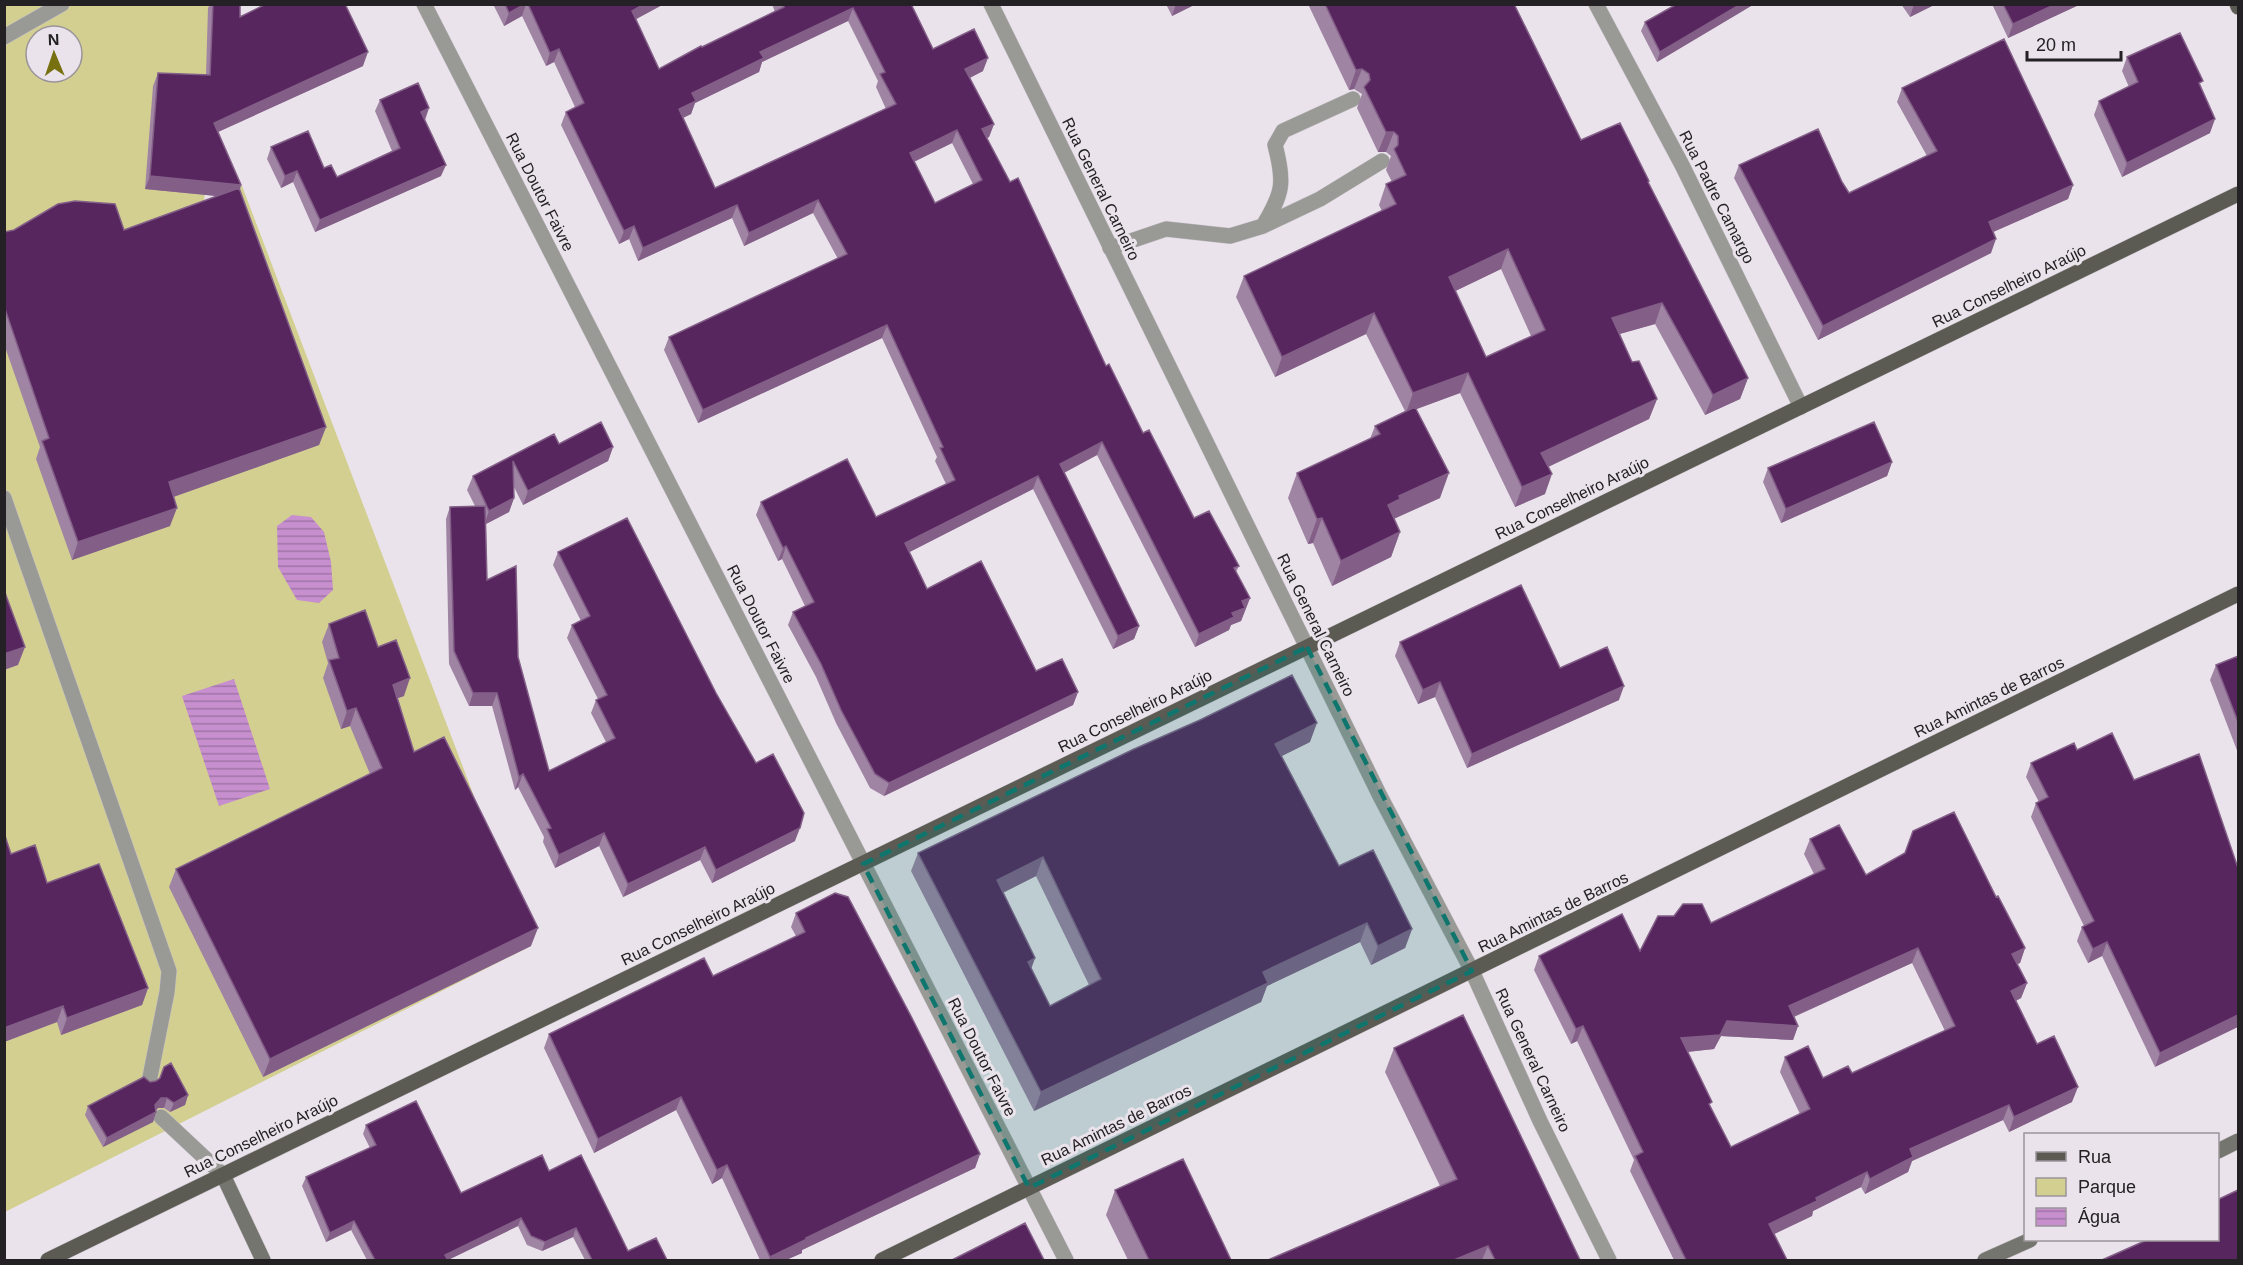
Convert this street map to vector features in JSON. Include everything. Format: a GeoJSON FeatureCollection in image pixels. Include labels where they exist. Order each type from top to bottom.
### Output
{"type":"FeatureCollection","features":[{"type":"Feature","properties":{"kind":"main road","name":"Rua Conselheiro Araújo"},"geometry":{"type":"LineString","coordinates":[[48,1260],[2238,194]]}},
{"type":"Feature","properties":{"kind":"main road","name":"Rua Amintas de Barros"},"geometry":{"type":"LineString","coordinates":[[882,1260],[2238,594]]}},
{"type":"Feature","properties":{"kind":"main road"},"geometry":{"type":"LineString","coordinates":[[2219,1150],[2238,1141]]}},
{"type":"Feature","properties":{"kind":"main road"},"geometry":{"type":"LineString","coordinates":[[224,1175],[263,1260]]}},
{"type":"Feature","properties":{"kind":"main road"},"geometry":{"type":"LineString","coordinates":[[1985,1260],[2026,1241]]}},
{"type":"Feature","properties":{"kind":"street"},"geometry":{"type":"LineString","coordinates":[[4,36],[62,4]]}},
{"type":"Feature","properties":{"kind":"street","name":"Rua Doutor Faivre"},"geometry":{"type":"LineString","coordinates":[[424,4],[1066,1260]]}},
{"type":"Feature","properties":{"kind":"street","name":"Rua General Carneiro"},"geometry":{"type":"LineString","coordinates":[[990,4],[1380,796],[1472,972],[1540,1121],[1609,1260]]}},
{"type":"Feature","properties":{"kind":"street","name":"Rua Padre Camargo"},"geometry":{"type":"LineString","coordinates":[[1596,4],[1682,165],[1801,407]]}},
{"type":"Feature","properties":{"kind":"street"},"geometry":{"type":"LineString","coordinates":[[1263,226],[1279,200],[1282,172],[1275,145],[1283,131],[1353,99]]}},
{"type":"Feature","properties":{"kind":"street"},"geometry":{"type":"LineString","coordinates":[[1110,248],[1166,230],[1230,236],[1263,226],[1320,199],[1382,160]]}},
{"type":"Feature","properties":{"kind":"street"},"geometry":{"type":"LineString","coordinates":[[4,498],[169,971],[149,1082]]}},
{"type":"Feature","properties":{"kind":"street"},"geometry":{"type":"LineString","coordinates":[[162,1117],[224,1175]]}},
{"type":"Feature","properties":{"kind":"highlighted area"},"geometry":{"type":"Polygon","coordinates":[[[1307,647],[1472,971],[1029,1188],[863,864],[1307,647]]]}},
{"type":"Feature","properties":{"kind":"green space"},"geometry":{"type":"Polygon","coordinates":[[[5,5],[221,5],[204,202],[242,186],[531,946],[5,1212],[5,5]]]}},
{"type":"Feature","properties":{"kind":"water"},"geometry":{"type":"Polygon","coordinates":[[[292,515],[311,517],[324,532],[331,562],[333,590],[319,603],[297,600],[278,567],[277,526],[292,515]]]}},
{"type":"Feature","properties":{"kind":"water"},"geometry":{"type":"Polygon","coordinates":[[[234,679],[270,789],[219,806],[182,696],[234,679]]]}},
{"type":"Feature","properties":{"kind":"building"},"geometry":{"type":"Polygon","coordinates":[[[213,4],[240,4],[240,17],[266,4],[345,4],[368,52],[214,123],[241,185],[150,176],[158,73],[210,75],[213,4]]]}},
{"type":"Feature","properties":{"kind":"building"},"geometry":{"type":"Polygon","coordinates":[[[505,4],[525,4],[509,13],[505,4]]]}},
{"type":"Feature","properties":{"kind":"building"},"geometry":{"type":"Polygon","coordinates":[[[528,4],[644,4],[632,11],[659,69],[701,46],[784,7],[783,4],[911,4],[933,49],[974,29],[988,58],[965,69],[994,124],[982,129],[1010,182],[1018,178],[1106,366],[1109,364],[1143,433],[1149,430],[1194,518],[1209,511],[1239,566],[1234,568],[1250,598],[1242,601],[1245,608],[1232,613],[1234,617],[1199,634],[1102,442],[1060,464],[1139,626],[1118,636],[1038,476],[905,543],[927,589],[981,561],[1036,671],[1062,659],[1078,692],[889,783],[875,774],[793,612],[814,602],[786,546],[783,548],[761,502],[847,459],[876,517],[955,480],[940,448],[943,447],[887,325],[703,410],[669,337],[847,254],[818,200],[749,233],[737,205],[643,248],[634,226],[624,231],[566,112],[584,103],[559,49],[550,53],[528,4]],[[853,8],[760,52],[764,58],[692,93],[696,101],[679,109],[715,188],[896,104],[880,74],[885,72],[853,8]],[[957,130],[910,153],[935,203],[982,180],[957,130]]]}},
{"type":"Feature","properties":{"kind":"building"},"geometry":{"type":"Polygon","coordinates":[[[1325,4],[1514,4],[1581,140],[1620,123],[1748,378],[1713,395],[1662,303],[1612,318],[1632,362],[1639,361],[1657,399],[1541,453],[1552,474],[1522,487],[1468,373],[1413,393],[1374,313],[1282,357],[1244,276],[1396,204],[1386,184],[1406,175],[1394,149],[1398,145],[1398,136],[1394,132],[1386,132],[1364,87],[1370,80],[1369,74],[1362,69],[1356,70],[1325,4]],[[1508,249],[1449,277],[1486,357],[1545,330],[1508,249]]]}},
{"type":"Feature","properties":{"kind":"building"},"geometry":{"type":"Polygon","coordinates":[[[1677,4],[1741,4],[1660,52],[1645,22],[1677,4]]]}},
{"type":"Feature","properties":{"kind":"building"},"geometry":{"type":"Polygon","coordinates":[[[2003,4],[2056,4],[2013,24],[2003,4]]]}},
{"type":"Feature","properties":{"kind":"building"},"geometry":{"type":"Polygon","coordinates":[[[2180,33],[2203,81],[2199,83],[2215,119],[2127,163],[2099,101],[2138,82],[2127,57],[2180,33]]]}},
{"type":"Feature","properties":{"kind":"building"},"geometry":{"type":"Polygon","coordinates":[[[2004,39],[2073,185],[1989,222],[1996,239],[1823,326],[1739,165],[1818,129],[1849,193],[1937,151],[1902,88],[2004,39]]]}},
{"type":"Feature","properties":{"kind":"building"},"geometry":{"type":"Polygon","coordinates":[[[418,83],[429,108],[421,112],[446,165],[320,220],[297,171],[285,176],[271,147],[308,131],[324,168],[331,165],[337,177],[400,148],[380,100],[418,83]]]}},
{"type":"Feature","properties":{"kind":"building"},"geometry":{"type":"Polygon","coordinates":[[[239,188],[326,427],[169,482],[177,508],[78,542],[42,441],[49,438],[4,306],[4,232],[14,230],[58,204],[75,201],[115,204],[124,230],[239,188]]]}},
{"type":"Feature","properties":{"kind":"building"},"geometry":{"type":"Polygon","coordinates":[[[1415,407],[1449,473],[1399,496],[1400,499],[1388,505],[1400,532],[1341,561],[1322,518],[1317,519],[1297,473],[1380,434],[1375,426],[1415,407]]]}},
{"type":"Feature","properties":{"kind":"building"},"geometry":{"type":"Polygon","coordinates":[[[601,422],[613,447],[528,491],[513,461],[514,498],[489,511],[473,476],[554,434],[559,444],[601,422]]]}},
{"type":"Feature","properties":{"kind":"building"},"geometry":{"type":"Polygon","coordinates":[[[1874,422],[1892,462],[1786,509],[1768,468],[1874,422]]]}},
{"type":"Feature","properties":{"kind":"building"},"geometry":{"type":"Polygon","coordinates":[[[485,506],[487,580],[516,566],[518,657],[549,771],[615,738],[596,700],[607,695],[572,625],[590,616],[558,552],[627,518],[716,693],[756,763],[773,754],[804,813],[800,828],[716,870],[705,847],[628,884],[604,833],[559,855],[547,829],[551,828],[523,774],[519,777],[497,693],[473,693],[454,651],[450,507],[485,506]]]}},
{"type":"Feature","properties":{"kind":"building"},"geometry":{"type":"Polygon","coordinates":[[[1521,585],[1560,668],[1607,647],[1624,686],[1472,754],[1440,682],[1423,690],[1400,642],[1521,585]]]}},
{"type":"Feature","properties":{"kind":"building"},"geometry":{"type":"Polygon","coordinates":[[[4,590],[25,647],[4,654],[4,590]]]}},
{"type":"Feature","properties":{"kind":"building"},"geometry":{"type":"Polygon","coordinates":[[[365,610],[378,647],[396,640],[410,678],[393,685],[414,752],[444,737],[538,928],[270,1059],[176,869],[382,768],[356,708],[347,711],[329,660],[339,658],[329,624],[365,610]]]}},
{"type":"Feature","properties":{"kind":"building"},"geometry":{"type":"Polygon","coordinates":[[[2238,656],[2238,722],[2216,665],[2238,656]]]}},
{"type":"Feature","properties":{"kind":"building"},"geometry":{"type":"Polygon","coordinates":[[[1292,675],[1317,723],[1275,744],[1339,866],[1373,850],[1412,929],[1378,946],[1367,923],[1263,972],[1268,983],[1041,1092],[918,853],[1132,750],[1292,675]],[[1043,857],[997,880],[1035,958],[1028,962],[1050,1006],[1101,979],[1043,857]]]}},
{"type":"Feature","properties":{"kind":"building"},"geometry":{"type":"Polygon","coordinates":[[[2112,733],[2134,780],[2199,754],[2238,868],[2238,1015],[2160,1053],[2107,942],[2093,949],[2082,927],[2094,921],[2036,803],[2048,797],[2031,763],[2074,743],[2077,750],[2112,733]]]}},
{"type":"Feature","properties":{"kind":"building"},"geometry":{"type":"Polygon","coordinates":[[[1954,812],[1996,897],[1998,896],[2025,948],[2012,954],[2027,983],[2011,991],[2037,1044],[2054,1036],[2078,1087],[2014,1117],[2009,1105],[1910,1149],[1913,1157],[1870,1179],[1867,1172],[1816,1198],[1817,1201],[1769,1224],[1787,1260],[1686,1260],[1635,1156],[1643,1152],[1583,1026],[1576,1029],[1539,956],[1622,914],[1640,951],[1658,916],[1674,916],[1683,904],[1702,904],[1711,923],[1825,869],[1810,839],[1839,825],[1866,875],[1905,853],[1913,831],[1954,812]],[[1918,948],[1789,1006],[1798,1026],[1727,1021],[1720,1035],[1681,1038],[1712,1102],[1709,1104],[1731,1147],[1810,1109],[1785,1057],[1808,1046],[1823,1078],[1848,1066],[1852,1073],[1955,1026],[1918,948]]]}},
{"type":"Feature","properties":{"kind":"building"},"geometry":{"type":"Polygon","coordinates":[[[4,833],[11,854],[35,845],[47,883],[99,864],[148,988],[67,1018],[63,1006],[4,1028],[4,833]]]}},
{"type":"Feature","properties":{"kind":"building"},"geometry":{"type":"Polygon","coordinates":[[[835,893],[848,897],[980,1154],[770,1257],[727,1165],[717,1170],[681,1097],[598,1139],[549,1034],[704,958],[713,976],[805,932],[796,913],[835,893]]]}},
{"type":"Feature","properties":{"kind":"building"},"geometry":{"type":"Polygon","coordinates":[[[1463,1015],[1580,1260],[1495,1260],[1488,1246],[1454,1260],[1268,1260],[1457,1179],[1394,1048],[1463,1015]]]}},
{"type":"Feature","properties":{"kind":"building"},"geometry":{"type":"Polygon","coordinates":[[[171,1063],[188,1095],[174,1103],[167,1098],[161,1098],[155,1105],[156,1112],[107,1138],[88,1106],[144,1077],[150,1082],[156,1081],[160,1078],[164,1067],[171,1063]]]}},
{"type":"Feature","properties":{"kind":"building"},"geometry":{"type":"Polygon","coordinates":[[[416,1101],[461,1193],[542,1155],[549,1171],[581,1155],[628,1251],[656,1238],[667,1260],[592,1260],[576,1228],[545,1242],[531,1236],[521,1218],[445,1255],[448,1260],[375,1260],[354,1221],[330,1233],[306,1177],[376,1145],[366,1125],[416,1101]]]}},
{"type":"Feature","properties":{"kind":"building"},"geometry":{"type":"Polygon","coordinates":[[[1183,1159],[1231,1260],[1149,1260],[1115,1190],[1183,1159]]]}},
{"type":"Feature","properties":{"kind":"building"},"geometry":{"type":"Polygon","coordinates":[[[2238,1190],[2238,1260],[2102,1260],[2145,1241],[2219,1241],[2219,1199],[2238,1190]]]}},
{"type":"Feature","properties":{"kind":"building"},"geometry":{"type":"Polygon","coordinates":[[[1025,1223],[1044,1260],[952,1260],[1025,1223]]]}}]}
